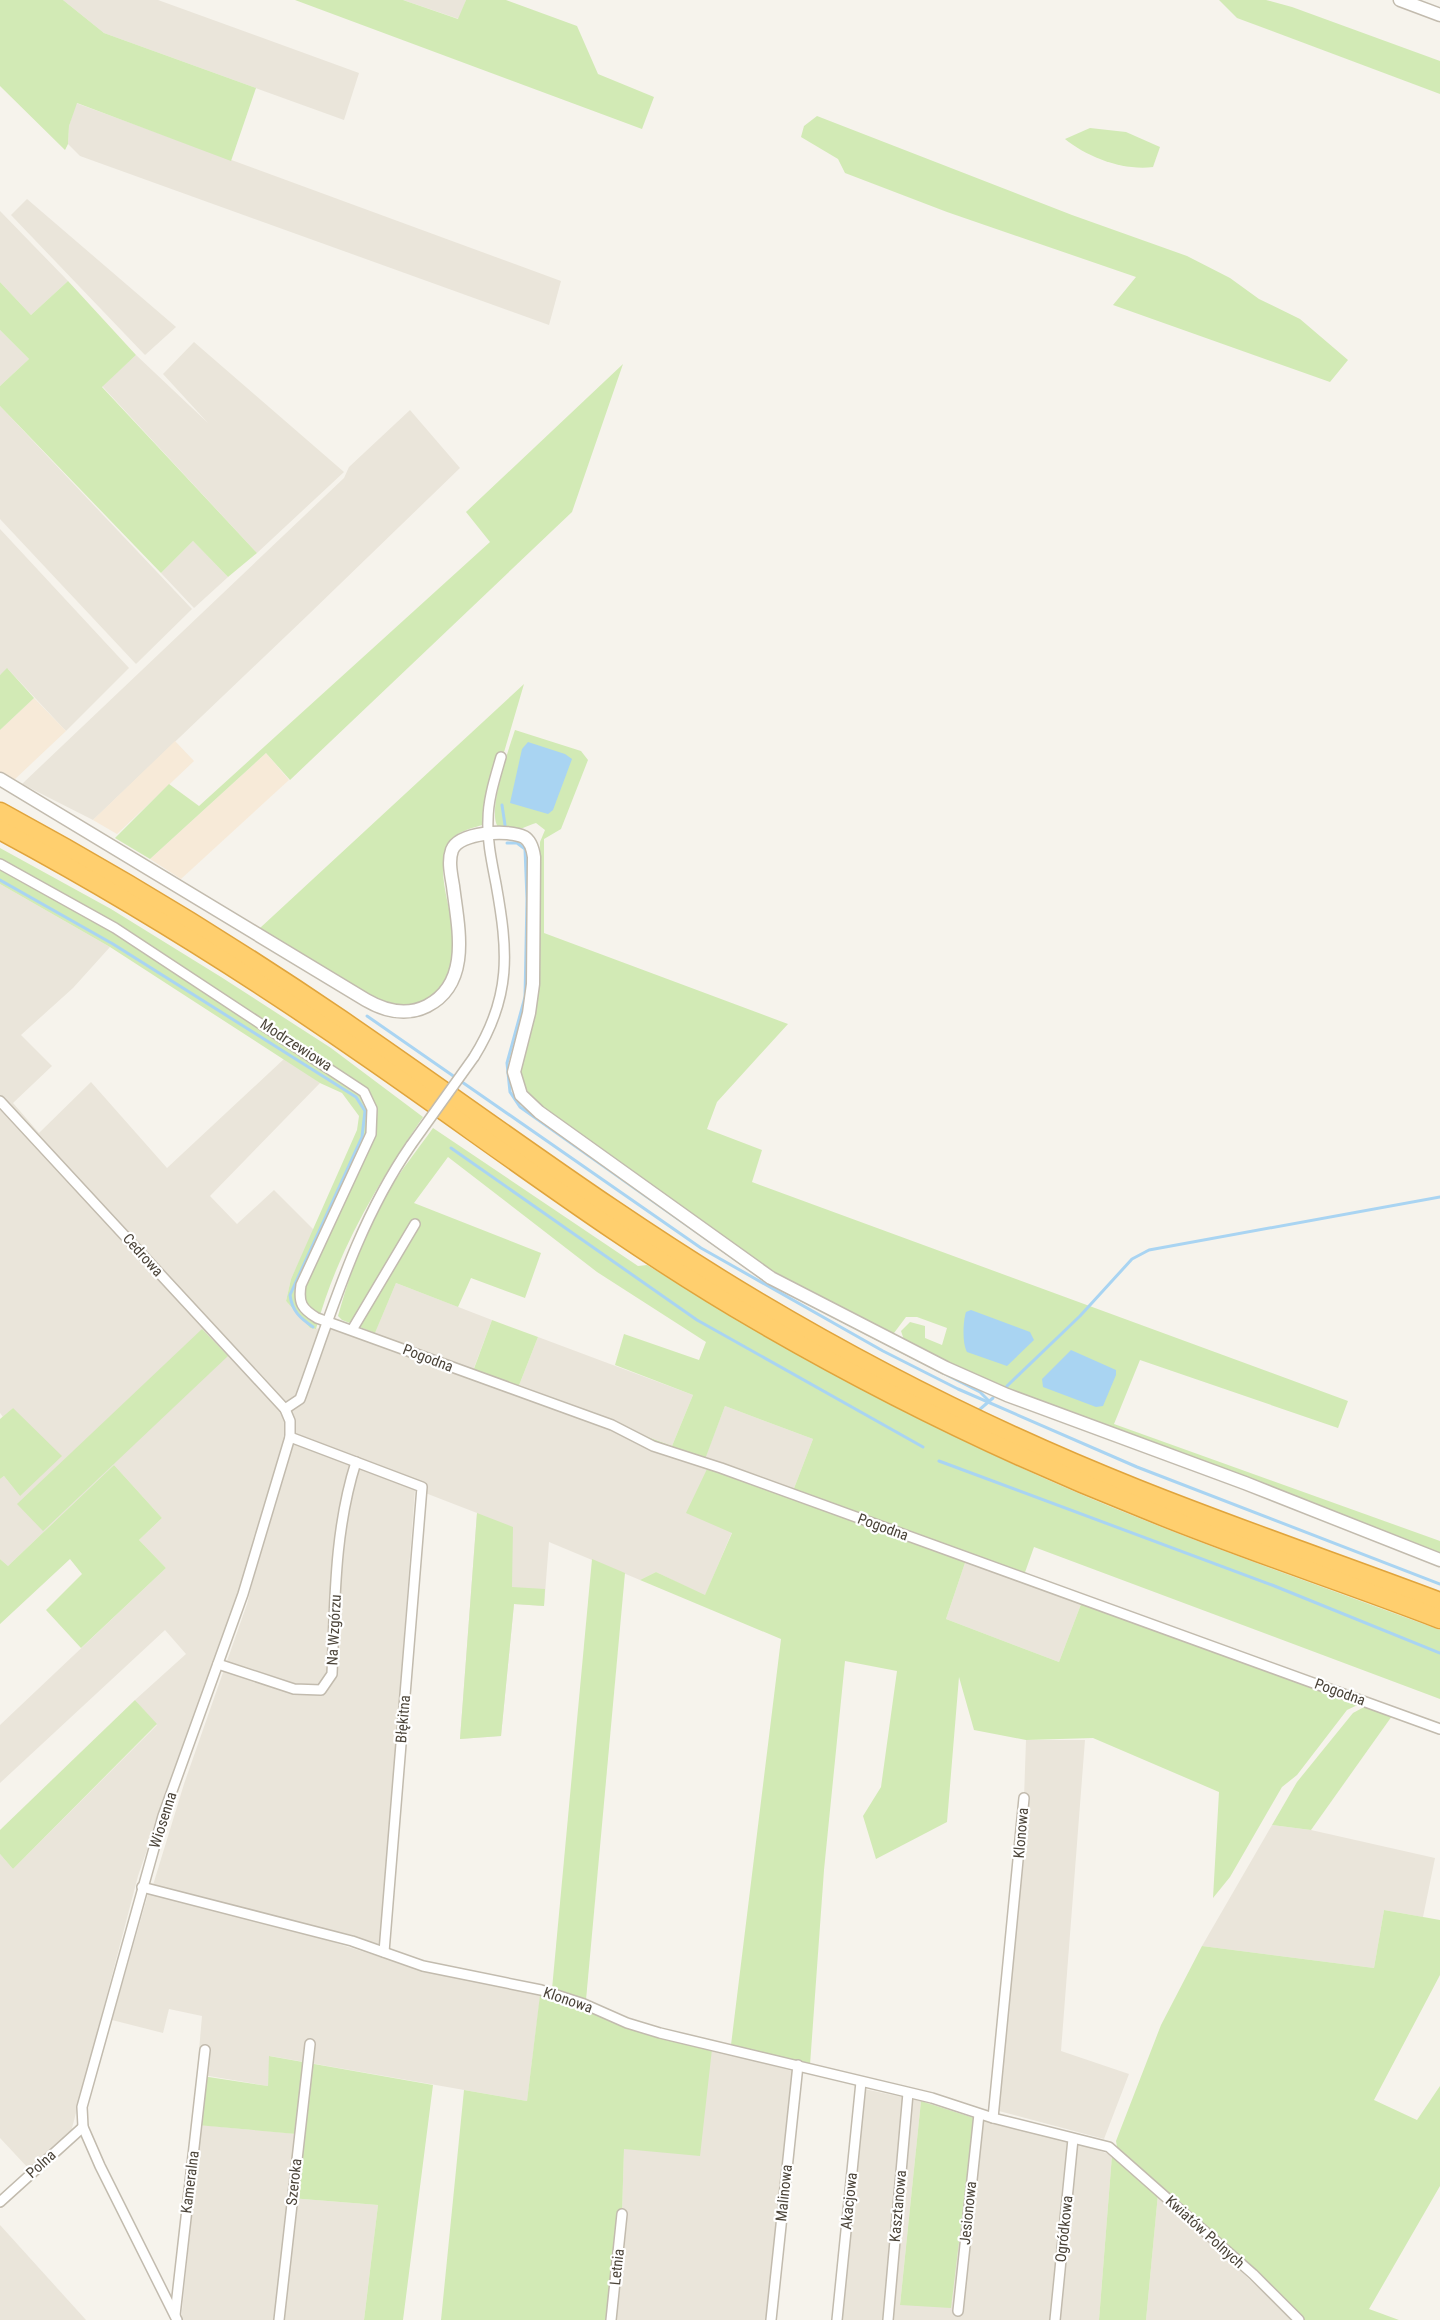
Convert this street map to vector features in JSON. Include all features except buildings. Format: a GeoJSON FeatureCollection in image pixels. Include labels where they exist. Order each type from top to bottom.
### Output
{"type":"FeatureCollection","features":[{"type":"Feature","properties":{"kind":"highway"},"geometry":{"type":"LineString","coordinates":[[0,812],[158,902],[263,968],[630,1222],[827,1342],[961,1411],[1094,1471],[1218,1521],[1440,1602]]}},
{"type":"Feature","properties":{"kind":"highway"},"geometry":{"type":"LineString","coordinates":[[0,830],[136,907],[229,965],[376,1063],[613,1230],[729,1304],[818,1355],[955,1426],[1078,1482],[1223,1539],[1440,1619]]}},
{"type":"Feature","properties":{"kind":"street"},"geometry":{"type":"LineString","coordinates":[[1400,0],[1440,15]]}},
{"type":"Feature","properties":{"kind":"street"},"geometry":{"type":"LineString","coordinates":[[285,1408],[300,1399],[362,1229],[382,1188],[474,1057],[495,1019],[505,970],[504,935],[488,835],[490,800],[501,757]]}},
{"type":"Feature","properties":{"kind":"street"},"geometry":{"type":"LineString","coordinates":[[0,779],[366,1000],[399,1011],[414,1011],[429,1005],[447,991],[453,981],[459,955],[450,866],[454,845],[463,838],[488,835],[516,835],[527,840],[533,850],[533,984],[529,1013],[514,1061],[514,1072],[521,1095],[539,1112],[771,1278],[946,1368],[1008,1395],[1440,1560]]}},
{"type":"Feature","properties":{"kind":"street","name":"Modrzewiowa"},"geometry":{"type":"LineString","coordinates":[[0,864],[115,928],[364,1092],[372,1108],[371,1134],[301,1285],[299,1297],[305,1311],[328,1321]]}},
{"type":"Feature","properties":{"kind":"street","name":"Cedrowa"},"geometry":{"type":"LineString","coordinates":[[0,1101],[285,1408]]}},
{"type":"Feature","properties":{"kind":"street"},"geometry":{"type":"LineString","coordinates":[[352,1330],[415,1224]]}},
{"type":"Feature","properties":{"kind":"street","name":"Pogodna"},"geometry":{"type":"LineString","coordinates":[[328,1321],[523,1395],[612,1425],[653,1446],[721,1468],[1440,1729]]}},
{"type":"Feature","properties":{"kind":"street","name":"Wiosenna"},"geometry":{"type":"LineString","coordinates":[[82,2127],[82,2107],[163,1816],[243,1594],[290,1437],[290,1421],[285,1408]]}},
{"type":"Feature","properties":{"kind":"street"},"geometry":{"type":"LineString","coordinates":[[290,1437],[356,1462]]}},
{"type":"Feature","properties":{"kind":"street","name":"Błękitna"},"geometry":{"type":"LineString","coordinates":[[356,1462],[422,1487],[384,1952]]}},
{"type":"Feature","properties":{"kind":"street","name":"Na Wzgórzu"},"geometry":{"type":"LineString","coordinates":[[218,1664],[294,1689],[321,1690],[328,1684],[332,1674],[341,1522],[345,1497],[356,1462]]}},
{"type":"Feature","properties":{"kind":"street","name":"Klonowa"},"geometry":{"type":"LineString","coordinates":[[993,2118],[1024,1798]]}},
{"type":"Feature","properties":{"kind":"street","name":"Klonowa"},"geometry":{"type":"LineString","coordinates":[[142,1887],[384,1952],[423,1966],[541,1990],[584,2004],[627,2023],[660,2033],[798,2065],[1109,2147]]}},
{"type":"Feature","properties":{"kind":"street","name":"Szeroka"},"geometry":{"type":"LineString","coordinates":[[279,2320],[310,2044]]}},
{"type":"Feature","properties":{"kind":"street","name":"Kameralna"},"geometry":{"type":"LineString","coordinates":[[176,2318],[205,2050]]}},
{"type":"Feature","properties":{"kind":"street","name":"Malinowa"},"geometry":{"type":"LineString","coordinates":[[771,2320],[798,2065]]}},
{"type":"Feature","properties":{"kind":"street","name":"Akacjowa"},"geometry":{"type":"LineString","coordinates":[[837,2320],[861,2082]]}},
{"type":"Feature","properties":{"kind":"street","name":"Kasztanowa"},"geometry":{"type":"LineString","coordinates":[[888,2320],[908,2093]]}},
{"type":"Feature","properties":{"kind":"street","name":"Jesionowa"},"geometry":{"type":"LineString","coordinates":[[958,2312],[979,2114]]}},
{"type":"Feature","properties":{"kind":"street"},"geometry":{"type":"LineString","coordinates":[[82,2127],[176,2318]]}},
{"type":"Feature","properties":{"kind":"street","name":"Polna"},"geometry":{"type":"LineString","coordinates":[[0,2202],[82,2127]]}},
{"type":"Feature","properties":{"kind":"street","name":"Ogródkowa"},"geometry":{"type":"LineString","coordinates":[[1055,2320],[1073,2139]]}},
{"type":"Feature","properties":{"kind":"street","name":"Kwiatów Polnych"},"geometry":{"type":"LineString","coordinates":[[1109,2147],[1253,2274],[1299,2320]]}},
{"type":"Feature","properties":{"kind":"street","name":"Letnia"},"geometry":{"type":"LineString","coordinates":[[611,2320],[622,2214]]}},
{"type":"Feature","properties":{"kind":"shaded area"},"geometry":{"type":"Polygon","coordinates":[[[63,0],[158,0],[359,73],[344,120],[104,33],[63,0]]]}},
{"type":"Feature","properties":{"kind":"shaded area"},"geometry":{"type":"Polygon","coordinates":[[[403,0],[466,0],[459,19],[403,0]]]}},
{"type":"Feature","properties":{"kind":"shaded area"},"geometry":{"type":"Polygon","coordinates":[[[76,103],[561,281],[549,325],[80,156],[68,144],[69,126],[76,103]]]}},
{"type":"Feature","properties":{"kind":"shaded area"},"geometry":{"type":"Polygon","coordinates":[[[27,199],[176,327],[145,355],[11,215],[27,199]]]}},
{"type":"Feature","properties":{"kind":"shaded area"},"geometry":{"type":"Polygon","coordinates":[[[0,211],[68,281],[31,315],[0,282],[0,211]]]}},
{"type":"Feature","properties":{"kind":"shaded area"},"geometry":{"type":"Polygon","coordinates":[[[0,330],[29,359],[0,386],[0,330]]]}},
{"type":"Feature","properties":{"kind":"shaded area"},"geometry":{"type":"Polygon","coordinates":[[[194,342],[344,472],[257,553],[102,386],[136,355],[208,423],[163,374],[194,342]]]}},
{"type":"Feature","properties":{"kind":"shaded area"},"geometry":{"type":"Polygon","coordinates":[[[0,406],[192,609],[136,664],[0,519],[0,406]]]}},
{"type":"Feature","properties":{"kind":"shaded area"},"geometry":{"type":"Polygon","coordinates":[[[410,410],[460,468],[308,615],[93,820],[22,784],[344,478],[349,467],[410,410]]]}},
{"type":"Feature","properties":{"kind":"shaded area"},"geometry":{"type":"Polygon","coordinates":[[[0,529],[129,668],[66,731],[8,669],[0,675],[0,529]]]}},
{"type":"Feature","properties":{"kind":"shaded area"},"geometry":{"type":"Polygon","coordinates":[[[193,541],[228,577],[194,608],[161,573],[193,541]]]}},
{"type":"Feature","properties":{"kind":"shaded area"},"geometry":{"type":"Polygon","coordinates":[[[34,698],[66,731],[14,780],[0,773],[0,730],[34,698]]]}},
{"type":"Feature","properties":{"kind":"shaded area"},"geometry":{"type":"Polygon","coordinates":[[[175,741],[194,761],[117,834],[93,820],[175,741]]]}},
{"type":"Feature","properties":{"kind":"shaded area"},"geometry":{"type":"Polygon","coordinates":[[[266,753],[289,780],[181,879],[150,859],[266,753]]]}},
{"type":"Feature","properties":{"kind":"shaded area"},"geometry":{"type":"Polygon","coordinates":[[[0,884],[110,947],[73,988],[21,1035],[52,1066],[13,1103],[39,1133],[91,1082],[167,1168],[285,1058],[320,1083],[210,1196],[237,1224],[274,1190],[314,1230],[291,1279],[286,1301],[310,1328],[337,1330],[371,1342],[396,1283],[492,1320],[472,1373],[518,1388],[538,1337],[693,1395],[672,1446],[640,1434],[707,1469],[732,1532],[705,1596],[656,1572],[640,1580],[549,1542],[544,1606],[514,1604],[501,1736],[460,1739],[477,1513],[415,1489],[381,1947],[308,1925],[153,1885],[184,1784],[247,1604],[267,1526],[181,1751],[138,1876],[71,2132],[29,2169],[0,2138],[0,1854],[13,1869],[157,1725],[135,1700],[186,1654],[165,1630],[0,1783],[0,1725],[166,1568],[139,1540],[162,1518],[114,1465],[8,1566],[0,1559],[0,1479],[4,1476],[20,1496],[13,1408],[3,1417],[0,1413],[0,884]]]}},
{"type":"Feature","properties":{"kind":"shaded area"},"geometry":{"type":"Polygon","coordinates":[[[725,1406],[813,1439],[793,1491],[705,1458],[725,1406]]]}},
{"type":"Feature","properties":{"kind":"shaded area"},"geometry":{"type":"Polygon","coordinates":[[[967,1557],[1083,1599],[1059,1662],[946,1619],[967,1557]]]}},
{"type":"Feature","properties":{"kind":"shaded area"},"geometry":{"type":"Polygon","coordinates":[[[1026,1740],[1085,1740],[1061,2051],[1129,2074],[1104,2139],[995,2110],[1024,1798],[1026,1740]]]}},
{"type":"Feature","properties":{"kind":"shaded area"},"geometry":{"type":"Polygon","coordinates":[[[1272,1825],[1311,1830],[1435,1858],[1423,1917],[1384,1910],[1374,1968],[1202,1946],[1272,1825]]]}},
{"type":"Feature","properties":{"kind":"shaded area"},"geometry":{"type":"Polygon","coordinates":[[[148,1894],[304,1933],[412,1967],[455,1977],[541,1990],[527,2101],[270,2056],[268,2086],[197,2074],[202,2016],[169,2009],[163,2033],[112,2020],[148,1894]]]}},
{"type":"Feature","properties":{"kind":"shaded area"},"geometry":{"type":"Polygon","coordinates":[[[712,2049],[792,2071],[766,2320],[611,2320],[622,2214],[624,2148],[712,2049]]]}},
{"type":"Feature","properties":{"kind":"shaded area"},"geometry":{"type":"Polygon","coordinates":[[[864,2089],[921,2101],[900,2305],[974,2118],[1073,2142],[1112,2155],[1099,2320],[839,2320],[864,2089]]]}},
{"type":"Feature","properties":{"kind":"shaded area"},"geometry":{"type":"Polygon","coordinates":[[[201,2125],[297,2134],[290,2198],[378,2205],[364,2320],[181,2320],[201,2125]]]}},
{"type":"Feature","properties":{"kind":"shaded area"},"geometry":{"type":"Polygon","coordinates":[[[1158,2194],[1263,2292],[1291,2320],[1146,2320],[1158,2194]]]}},
{"type":"Feature","properties":{"kind":"shaded area"},"geometry":{"type":"Polygon","coordinates":[[[0,2225],[86,2320],[0,2320],[0,2225]]]}},
{"type":"Feature","properties":{"kind":"green space"},"geometry":{"type":"Polygon","coordinates":[[[0,0],[63,0],[104,33],[256,88],[231,161],[77,103],[69,126],[68,144],[65,150],[0,86],[0,0]]]}},
{"type":"Feature","properties":{"kind":"green space"},"geometry":{"type":"Polygon","coordinates":[[[295,0],[403,0],[458,19],[466,0],[506,0],[577,26],[598,74],[654,97],[642,129],[295,0]]]}},
{"type":"Feature","properties":{"kind":"green space"},"geometry":{"type":"Polygon","coordinates":[[[1219,0],[1266,0],[1292,7],[1440,61],[1440,94],[1237,18],[1219,0]]]}},
{"type":"Feature","properties":{"kind":"green space"},"geometry":{"type":"Polygon","coordinates":[[[817,116],[1072,215],[1187,256],[1230,278],[1259,299],[1300,319],[1348,360],[1330,382],[1113,305],[1136,277],[947,212],[845,173],[838,159],[801,137],[804,126],[817,116]]]}},
{"type":"Feature","properties":{"kind":"green space"},"geometry":{"type":"Polygon","coordinates":[[[1090,128],[1126,132],[1160,147],[1153,167],[1118,165],[1084,152],[1065,139],[1090,128]]]}},
{"type":"Feature","properties":{"kind":"green space"},"geometry":{"type":"Polygon","coordinates":[[[68,281],[136,355],[102,387],[257,553],[228,577],[193,541],[161,573],[0,406],[0,386],[29,359],[0,330],[0,282],[31,315],[68,281]]]}},
{"type":"Feature","properties":{"kind":"green space"},"geometry":{"type":"Polygon","coordinates":[[[623,364],[572,512],[290,780],[266,753],[150,859],[115,838],[169,784],[199,806],[490,542],[466,512],[623,364]]]}},
{"type":"Feature","properties":{"kind":"green space"},"geometry":{"type":"Polygon","coordinates":[[[7,668],[34,698],[0,730],[0,675],[7,668]]]}},
{"type":"Feature","properties":{"kind":"green space"},"geometry":{"type":"Polygon","coordinates":[[[524,684],[490,800],[488,823],[454,837],[444,857],[445,890],[452,923],[453,947],[447,975],[431,997],[420,1003],[406,1005],[375,998],[260,928],[524,684]]]}},
{"type":"Feature","properties":{"kind":"green space"},"geometry":{"type":"Polygon","coordinates":[[[515,730],[581,751],[588,760],[561,829],[544,839],[544,933],[788,1024],[717,1102],[707,1129],[762,1150],[752,1182],[1348,1401],[1338,1428],[1140,1360],[1114,1424],[1440,1541],[1440,1554],[990,1383],[904,1340],[901,1331],[910,1322],[925,1326],[925,1338],[942,1345],[947,1328],[917,1317],[906,1317],[894,1333],[890,1333],[778,1276],[536,1102],[523,1085],[520,1073],[522,1056],[537,1003],[540,842],[545,830],[536,823],[515,831],[506,831],[496,823],[495,813],[499,782],[515,730]]]}},
{"type":"Feature","properties":{"kind":"green space"},"geometry":{"type":"Polygon","coordinates":[[[0,848],[111,909],[221,977],[331,1048],[423,1117],[360,1218],[336,1272],[316,1329],[310,1328],[286,1301],[291,1279],[357,1130],[359,1116],[342,1093],[320,1083],[110,947],[0,884],[0,848]]]}},
{"type":"Feature","properties":{"kind":"green space"},"geometry":{"type":"Polygon","coordinates":[[[433,1128],[638,1266],[647,1265],[816,1363],[931,1424],[1049,1480],[1150,1523],[1440,1630],[1440,1699],[1034,1547],[1023,1578],[793,1491],[813,1439],[725,1406],[704,1462],[967,1557],[946,1619],[1059,1662],[1083,1599],[1366,1701],[1347,1710],[1297,1775],[1282,1787],[1230,1877],[1213,1898],[1219,1792],[1093,1738],[1026,1740],[974,1730],[959,1677],[947,1822],[876,1859],[863,1816],[881,1787],[897,1671],[845,1661],[824,1870],[810,2065],[731,2045],[781,1639],[640,1580],[656,1572],[705,1595],[732,1533],[686,1513],[707,1469],[636,1442],[640,1434],[672,1446],[693,1395],[615,1365],[624,1334],[699,1360],[706,1342],[597,1272],[448,1157],[414,1203],[541,1253],[525,1298],[471,1278],[458,1307],[396,1283],[375,1333],[342,1320],[338,1316],[353,1268],[372,1222],[393,1184],[433,1128]]]}},
{"type":"Feature","properties":{"kind":"green space"},"geometry":{"type":"Polygon","coordinates":[[[492,1320],[538,1337],[518,1388],[472,1374],[492,1320]]]}},
{"type":"Feature","properties":{"kind":"green space"},"geometry":{"type":"Polygon","coordinates":[[[202,1329],[228,1356],[43,1531],[17,1504],[202,1329]]]}},
{"type":"Feature","properties":{"kind":"green space"},"geometry":{"type":"Polygon","coordinates":[[[13,1408],[62,1456],[20,1496],[4,1476],[0,1479],[0,1419],[13,1408]]]}},
{"type":"Feature","properties":{"kind":"green space"},"geometry":{"type":"Polygon","coordinates":[[[114,1465],[162,1518],[139,1540],[166,1568],[81,1648],[46,1610],[82,1574],[70,1559],[0,1624],[0,1559],[8,1566],[114,1465]]]}},
{"type":"Feature","properties":{"kind":"green space"},"geometry":{"type":"Polygon","coordinates":[[[477,1513],[513,1527],[512,1587],[545,1589],[544,1606],[514,1604],[501,1736],[460,1739],[477,1513]]]}},
{"type":"Feature","properties":{"kind":"green space"},"geometry":{"type":"Polygon","coordinates":[[[592,1559],[625,1573],[586,2000],[552,1989],[592,1559]]]}},
{"type":"Feature","properties":{"kind":"green space"},"geometry":{"type":"Polygon","coordinates":[[[135,1700],[157,1724],[13,1869],[0,1854],[0,1830],[135,1700]]]}},
{"type":"Feature","properties":{"kind":"green space"},"geometry":{"type":"Polygon","coordinates":[[[1364,1707],[1370,1707],[1392,1716],[1311,1830],[1272,1825],[1297,1782],[1353,1713],[1364,1707]]]}},
{"type":"Feature","properties":{"kind":"green space"},"geometry":{"type":"Polygon","coordinates":[[[1384,1910],[1440,1920],[1440,1975],[1374,2100],[1417,2120],[1440,2086],[1440,2186],[1369,2309],[1399,2320],[1305,2320],[1255,2271],[1117,2147],[1116,2141],[1161,2025],[1202,1946],[1374,1968],[1384,1910]]]}},
{"type":"Feature","properties":{"kind":"green space"},"geometry":{"type":"Polygon","coordinates":[[[540,1995],[712,2049],[700,2156],[624,2149],[622,2214],[611,2320],[441,2320],[464,2090],[527,2101],[540,1995]]]}},
{"type":"Feature","properties":{"kind":"green space"},"geometry":{"type":"Polygon","coordinates":[[[269,2056],[433,2085],[403,2320],[364,2320],[378,2205],[290,2198],[296,2134],[197,2125],[202,2076],[268,2086],[269,2056]]]}},
{"type":"Feature","properties":{"kind":"green space"},"geometry":{"type":"Polygon","coordinates":[[[921,2101],[974,2118],[951,2308],[900,2305],[921,2101]]]}},
{"type":"Feature","properties":{"kind":"green space"},"geometry":{"type":"Polygon","coordinates":[[[1112,2155],[1158,2194],[1146,2320],[1099,2320],[1112,2155]]]}},
{"type":"Feature","properties":{"kind":"water"},"geometry":{"type":"Polygon","coordinates":[[[528,742],[565,754],[572,759],[553,810],[548,814],[510,803],[522,749],[528,742]]]}},
{"type":"Feature","properties":{"kind":"water"},"geometry":{"type":"Polygon","coordinates":[[[971,1310],[1030,1332],[1034,1340],[1007,1366],[967,1352],[964,1321],[966,1312],[971,1310]]]}},
{"type":"Feature","properties":{"kind":"water"},"geometry":{"type":"Polygon","coordinates":[[[1071,1350],[1116,1370],[1103,1406],[1096,1407],[1043,1387],[1042,1379],[1071,1350]]]}},
{"type":"Feature","properties":{"kind":"waterway"},"geometry":{"type":"LineString","coordinates":[[502,805],[505,825]]}},
{"type":"Feature","properties":{"kind":"waterway"},"geometry":{"type":"LineString","coordinates":[[507,843],[517,843],[525,849],[527,899],[525,997],[507,1063],[510,1092],[520,1107],[770,1284],[980,1392],[988,1400]]}},
{"type":"Feature","properties":{"kind":"waterway"},"geometry":{"type":"LineString","coordinates":[[0,880],[113,944],[356,1097],[365,1111],[362,1137],[290,1295],[297,1314],[313,1327]]}},
{"type":"Feature","properties":{"kind":"waterway"},"geometry":{"type":"LineString","coordinates":[[367,1016],[701,1248],[883,1351],[958,1389],[1137,1467],[1440,1584]]}},
{"type":"Feature","properties":{"kind":"waterway"},"geometry":{"type":"LineString","coordinates":[[451,1148],[697,1320],[923,1447]]}},
{"type":"Feature","properties":{"kind":"waterway"},"geometry":{"type":"LineString","coordinates":[[1007,1386],[1080,1316],[1132,1259],[1149,1250],[1440,1197]]}},
{"type":"Feature","properties":{"kind":"waterway"},"geometry":{"type":"LineString","coordinates":[[979,1410],[993,1398]]}},
{"type":"Feature","properties":{"kind":"waterway"},"geometry":{"type":"LineString","coordinates":[[939,1461],[1272,1585],[1440,1653]]}}]}
